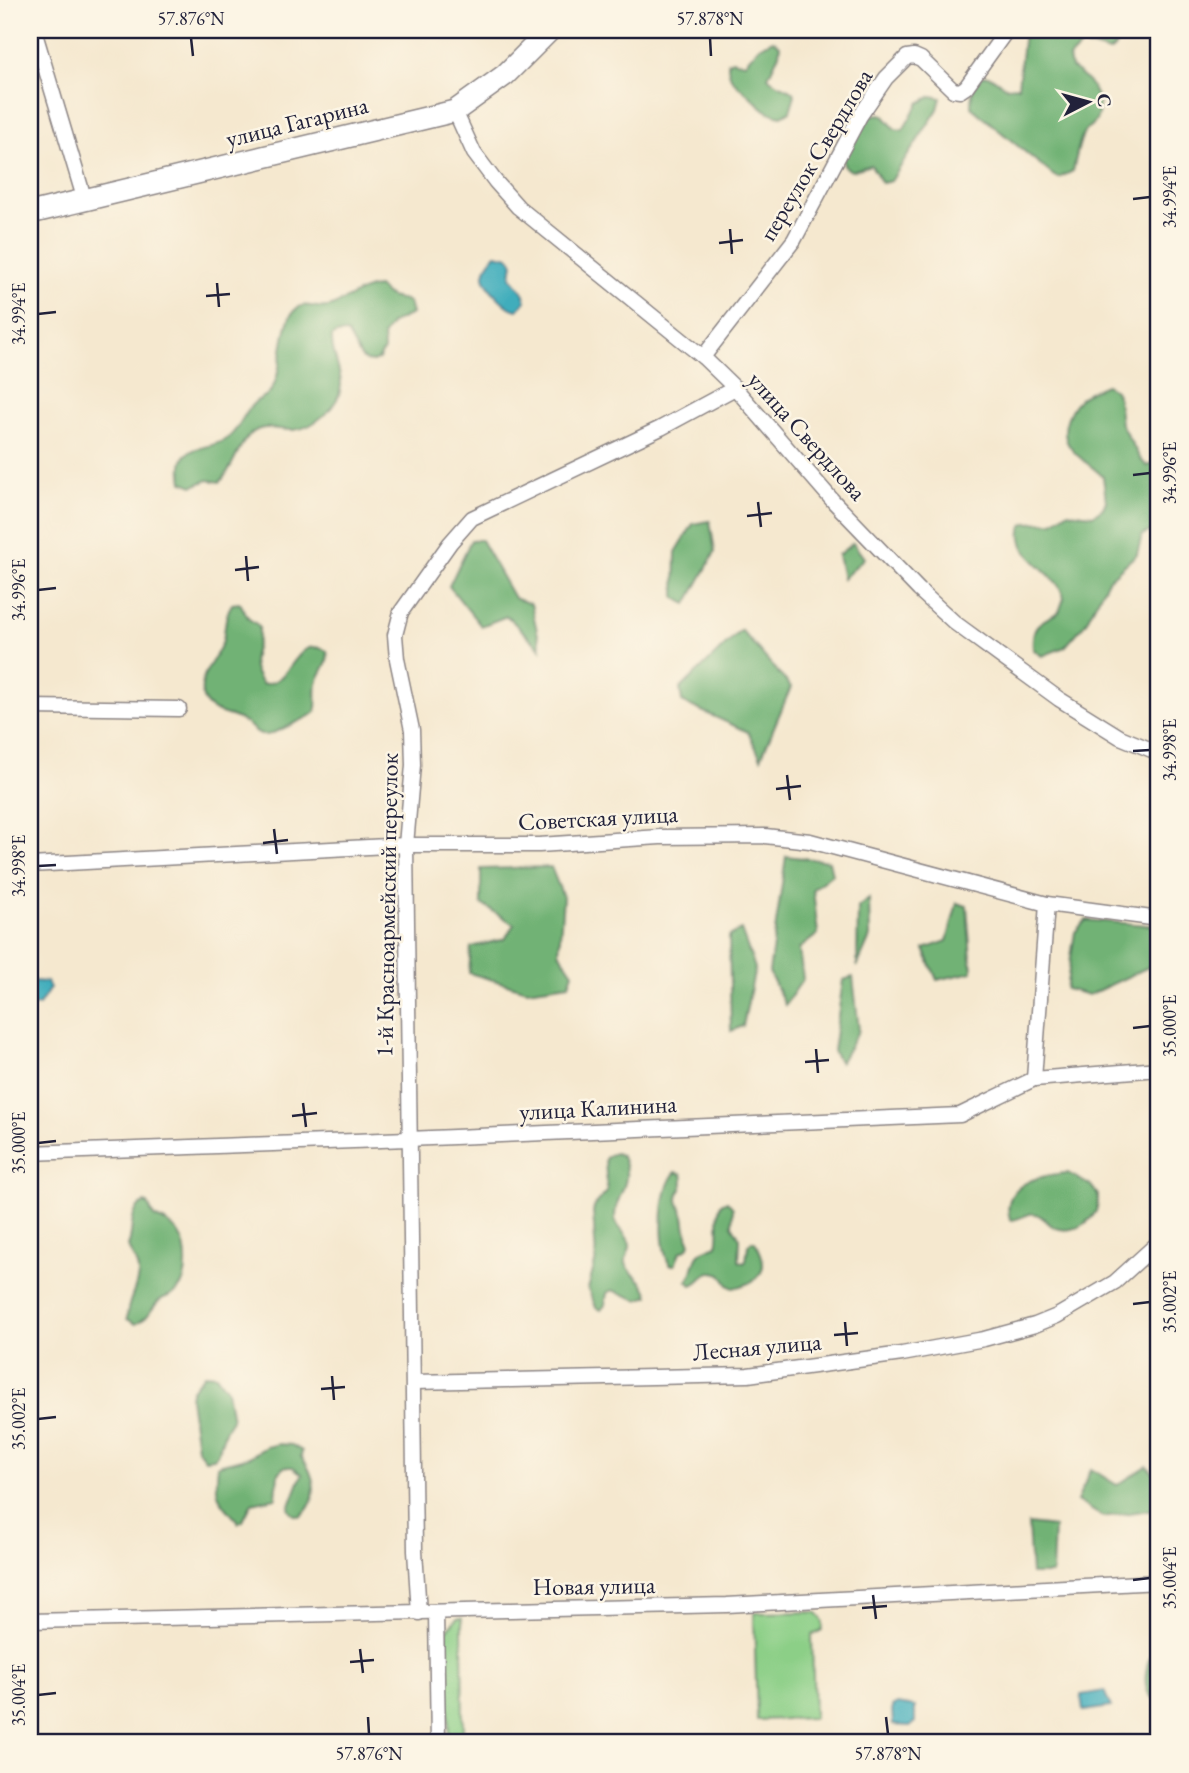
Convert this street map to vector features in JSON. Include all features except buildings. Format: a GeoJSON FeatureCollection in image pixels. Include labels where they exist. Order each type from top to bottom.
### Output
{"type":"FeatureCollection","features":[{"type":"Feature","properties":{"kind":"main road","name":"улица Гагарина"},"geometry":{"type":"LineString","coordinates":[[30,213],[455,111],[505,75],[550,30]]}},
{"type":"Feature","properties":{"kind":"street"},"geometry":{"type":"LineString","coordinates":[[34,30],[85,201]]}},
{"type":"Feature","properties":{"kind":"street","name":"переулок Свердлова"},"geometry":{"type":"LineString","coordinates":[[703,357],[794,240],[860,116],[886,78],[906,57],[914,56],[921,59],[953,90],[960,91],[966,87],[1007,30]]}},
{"type":"Feature","properties":{"kind":"street","name":"улица Свердлова"},"geometry":{"type":"LineString","coordinates":[[455,111],[474,153],[518,207],[703,357],[735,388],[834,502],[919,590],[956,624],[1120,737],[1159,753]]}},
{"type":"Feature","properties":{"kind":"street","name":"1-й Красноармейский переулок"},"geometry":{"type":"LineString","coordinates":[[419,1613],[415,1551],[408,1139],[406,845],[413,765],[412,730],[397,659],[395,635],[401,612],[472,518],[662,428],[735,388]]}},
{"type":"Feature","properties":{"kind":"street"},"geometry":{"type":"LineString","coordinates":[[30,707],[179,709]]}},
{"type":"Feature","properties":{"kind":"street","name":"Советская улица"},"geometry":{"type":"LineString","coordinates":[[30,865],[406,845],[539,845],[660,837],[765,836],[810,841],[1047,904],[1159,919]]}},
{"type":"Feature","properties":{"kind":"street"},"geometry":{"type":"LineString","coordinates":[[1034,1079],[1047,904]]}},
{"type":"Feature","properties":{"kind":"street","name":"улица Калинина"},"geometry":{"type":"LineString","coordinates":[[30,1153],[960,1115],[1034,1079],[1159,1069]]}},
{"type":"Feature","properties":{"kind":"street","name":"Лесная улица"},"geometry":{"type":"LineString","coordinates":[[414,1382],[748,1375],[902,1354],[984,1339],[1057,1316],[1115,1282],[1159,1242]]}},
{"type":"Feature","properties":{"kind":"street","name":"Новая улица"},"geometry":{"type":"LineString","coordinates":[[30,1621],[727,1605],[1159,1582]]}},
{"type":"Feature","properties":{"kind":"street"},"geometry":{"type":"LineString","coordinates":[[436,1612],[438,1743]]}},
{"type":"Feature","properties":{"kind":"green space"},"geometry":{"type":"Polygon","coordinates":[[[1114,30],[1118,36],[1116,45],[1109,52],[1081,46],[1069,58],[1071,68],[1093,88],[1099,110],[1096,120],[1083,134],[1073,171],[1059,178],[971,107],[975,85],[981,77],[991,77],[1006,87],[1018,86],[1024,32],[1114,30]]]}},
{"type":"Feature","properties":{"kind":"green space"},"geometry":{"type":"Polygon","coordinates":[[[773,40],[780,45],[779,54],[768,77],[795,95],[790,111],[782,116],[760,106],[734,81],[728,68],[728,62],[732,60],[745,63],[759,47],[773,40]]]}},
{"type":"Feature","properties":{"kind":"green space"},"geometry":{"type":"Polygon","coordinates":[[[932,96],[941,98],[938,109],[891,181],[882,183],[871,165],[851,171],[844,166],[843,154],[869,115],[882,114],[895,129],[903,130],[919,103],[932,96]]]}},
{"type":"Feature","properties":{"kind":"green space"},"geometry":{"type":"Polygon","coordinates":[[[378,287],[390,297],[409,303],[412,314],[392,323],[383,336],[384,350],[379,359],[373,362],[361,357],[347,333],[332,337],[341,385],[336,401],[325,415],[310,425],[294,430],[262,428],[252,433],[220,482],[208,480],[193,486],[183,482],[182,468],[188,453],[229,437],[251,407],[274,386],[285,332],[294,311],[301,306],[328,307],[378,287]]]}},
{"type":"Feature","properties":{"kind":"green space"},"geometry":{"type":"Polygon","coordinates":[[[1106,385],[1115,390],[1121,424],[1141,460],[1147,466],[1159,461],[1159,532],[1151,531],[1142,535],[1137,554],[1108,580],[1085,624],[1065,647],[1042,656],[1033,649],[1033,634],[1041,622],[1059,612],[1064,598],[1054,580],[1024,547],[1022,526],[1027,523],[1053,522],[1067,512],[1093,515],[1103,508],[1106,501],[1103,477],[1073,451],[1065,433],[1071,411],[1080,398],[1106,385]]]}},
{"type":"Feature","properties":{"kind":"green space"},"geometry":{"type":"Polygon","coordinates":[[[710,521],[715,552],[687,604],[675,598],[676,552],[693,524],[710,521]]]}},
{"type":"Feature","properties":{"kind":"green space"},"geometry":{"type":"Polygon","coordinates":[[[471,540],[481,540],[514,598],[531,604],[541,649],[507,616],[481,626],[449,586],[471,540]]]}},
{"type":"Feature","properties":{"kind":"green space"},"geometry":{"type":"Polygon","coordinates":[[[853,543],[864,558],[843,579],[838,555],[853,543]]]}},
{"type":"Feature","properties":{"kind":"green space"},"geometry":{"type":"Polygon","coordinates":[[[240,603],[249,619],[259,626],[253,660],[256,674],[262,684],[273,682],[281,676],[308,649],[316,647],[327,651],[326,664],[317,683],[315,713],[267,735],[257,732],[238,719],[213,710],[204,701],[202,694],[203,679],[223,640],[228,613],[232,604],[240,603]]]}},
{"type":"Feature","properties":{"kind":"green space"},"geometry":{"type":"Polygon","coordinates":[[[741,630],[791,687],[761,758],[748,732],[682,702],[680,689],[741,630]]]}},
{"type":"Feature","properties":{"kind":"green space"},"geometry":{"type":"Polygon","coordinates":[[[786,856],[829,861],[832,874],[813,889],[818,934],[799,949],[803,979],[785,1005],[769,972],[786,856]]]}},
{"type":"Feature","properties":{"kind":"green space"},"geometry":{"type":"Polygon","coordinates":[[[551,867],[563,897],[559,952],[573,973],[569,984],[527,990],[469,973],[471,947],[505,939],[514,924],[481,904],[481,869],[551,867]]]}},
{"type":"Feature","properties":{"kind":"green space"},"geometry":{"type":"Polygon","coordinates":[[[869,899],[870,937],[857,967],[858,907],[869,899]]]}},
{"type":"Feature","properties":{"kind":"green space"},"geometry":{"type":"Polygon","coordinates":[[[957,903],[967,906],[972,972],[937,980],[924,949],[947,941],[957,903]]]}},
{"type":"Feature","properties":{"kind":"green space"},"geometry":{"type":"Polygon","coordinates":[[[1086,920],[1159,926],[1159,962],[1089,995],[1066,989],[1075,932],[1086,920]]]}},
{"type":"Feature","properties":{"kind":"green space"},"geometry":{"type":"Polygon","coordinates":[[[741,930],[755,968],[743,1026],[731,1031],[729,936],[741,930]]]}},
{"type":"Feature","properties":{"kind":"green space"},"geometry":{"type":"Polygon","coordinates":[[[853,977],[859,1030],[840,1063],[833,1051],[843,980],[853,977]]]}},
{"type":"Feature","properties":{"kind":"green space"},"geometry":{"type":"Polygon","coordinates":[[[615,1153],[621,1155],[626,1174],[615,1218],[629,1242],[627,1266],[645,1286],[649,1296],[638,1300],[612,1290],[607,1293],[605,1305],[601,1310],[596,1307],[588,1289],[596,1259],[593,1211],[607,1192],[605,1159],[615,1153]]]}},
{"type":"Feature","properties":{"kind":"green space"},"geometry":{"type":"Polygon","coordinates":[[[676,1172],[682,1174],[683,1183],[678,1200],[690,1243],[688,1248],[680,1252],[675,1265],[670,1265],[662,1232],[667,1190],[676,1172]]]}},
{"type":"Feature","properties":{"kind":"green space"},"geometry":{"type":"Polygon","coordinates":[[[1068,1173],[1091,1186],[1098,1195],[1097,1209],[1088,1221],[1066,1230],[1054,1227],[1033,1213],[1010,1220],[1008,1208],[1016,1190],[1034,1179],[1068,1173]]]}},
{"type":"Feature","properties":{"kind":"green space"},"geometry":{"type":"Polygon","coordinates":[[[727,1201],[733,1208],[732,1225],[740,1238],[739,1261],[746,1261],[748,1245],[752,1241],[755,1242],[763,1260],[761,1273],[751,1282],[733,1288],[721,1274],[715,1272],[707,1273],[692,1285],[687,1281],[697,1256],[717,1245],[719,1209],[721,1204],[727,1201]]]}},
{"type":"Feature","properties":{"kind":"green space"},"geometry":{"type":"Polygon","coordinates":[[[144,1203],[148,1204],[154,1217],[178,1232],[185,1248],[186,1263],[182,1285],[178,1290],[159,1301],[147,1316],[136,1324],[127,1319],[138,1273],[128,1246],[133,1217],[144,1203]]]}},
{"type":"Feature","properties":{"kind":"green space"},"geometry":{"type":"Polygon","coordinates":[[[204,1374],[216,1375],[227,1390],[232,1420],[217,1455],[205,1459],[197,1448],[190,1398],[191,1391],[204,1374]]]}},
{"type":"Feature","properties":{"kind":"green space"},"geometry":{"type":"Polygon","coordinates":[[[292,1445],[302,1451],[301,1457],[313,1479],[311,1503],[301,1516],[291,1512],[289,1508],[302,1474],[293,1467],[284,1467],[278,1473],[276,1498],[252,1503],[243,1521],[239,1523],[219,1497],[218,1465],[249,1457],[266,1447],[292,1445]]]}},
{"type":"Feature","properties":{"kind":"green space"},"geometry":{"type":"Polygon","coordinates":[[[1147,1466],[1159,1479],[1159,1524],[1156,1509],[1103,1517],[1077,1501],[1091,1469],[1117,1485],[1147,1466]]]}},
{"type":"Feature","properties":{"kind":"green space"},"geometry":{"type":"Polygon","coordinates":[[[1028,1524],[1054,1527],[1052,1574],[1031,1574],[1028,1524]]]}},
{"type":"Feature","properties":{"kind":"green space"},"geometry":{"type":"Polygon","coordinates":[[[816,1612],[823,1625],[822,1630],[812,1635],[814,1718],[757,1720],[754,1613],[816,1612]]]}},
{"type":"Feature","properties":{"kind":"green space"},"geometry":{"type":"Polygon","coordinates":[[[457,1618],[462,1618],[463,1743],[449,1743],[447,1630],[457,1618]]]}},
{"type":"Feature","properties":{"kind":"green space"},"geometry":{"type":"Polygon","coordinates":[[[1159,1641],[1159,1701],[1148,1691],[1146,1674],[1151,1655],[1159,1641]]]}},
{"type":"Feature","properties":{"kind":"green space"},"geometry":{"type":"Polygon","coordinates":[[[1145,1734],[1150,1743],[1083,1743],[1145,1734]]]}},
{"type":"Feature","properties":{"kind":"water"},"geometry":{"type":"Polygon","coordinates":[[[496,254],[509,257],[513,262],[511,277],[523,292],[526,301],[518,310],[503,302],[485,279],[486,268],[496,254]]]}},
{"type":"Feature","properties":{"kind":"water"},"geometry":{"type":"Polygon","coordinates":[[[32,981],[47,982],[50,988],[39,1005],[31,1006],[30,984],[32,981]]]}},
{"type":"Feature","properties":{"kind":"water"},"geometry":{"type":"Polygon","coordinates":[[[1104,1691],[1111,1707],[1083,1711],[1081,1695],[1104,1691]]]}},
{"type":"Feature","properties":{"kind":"water"},"geometry":{"type":"Polygon","coordinates":[[[897,1704],[915,1707],[915,1722],[910,1726],[893,1725],[892,1707],[897,1704]]]}}]}
